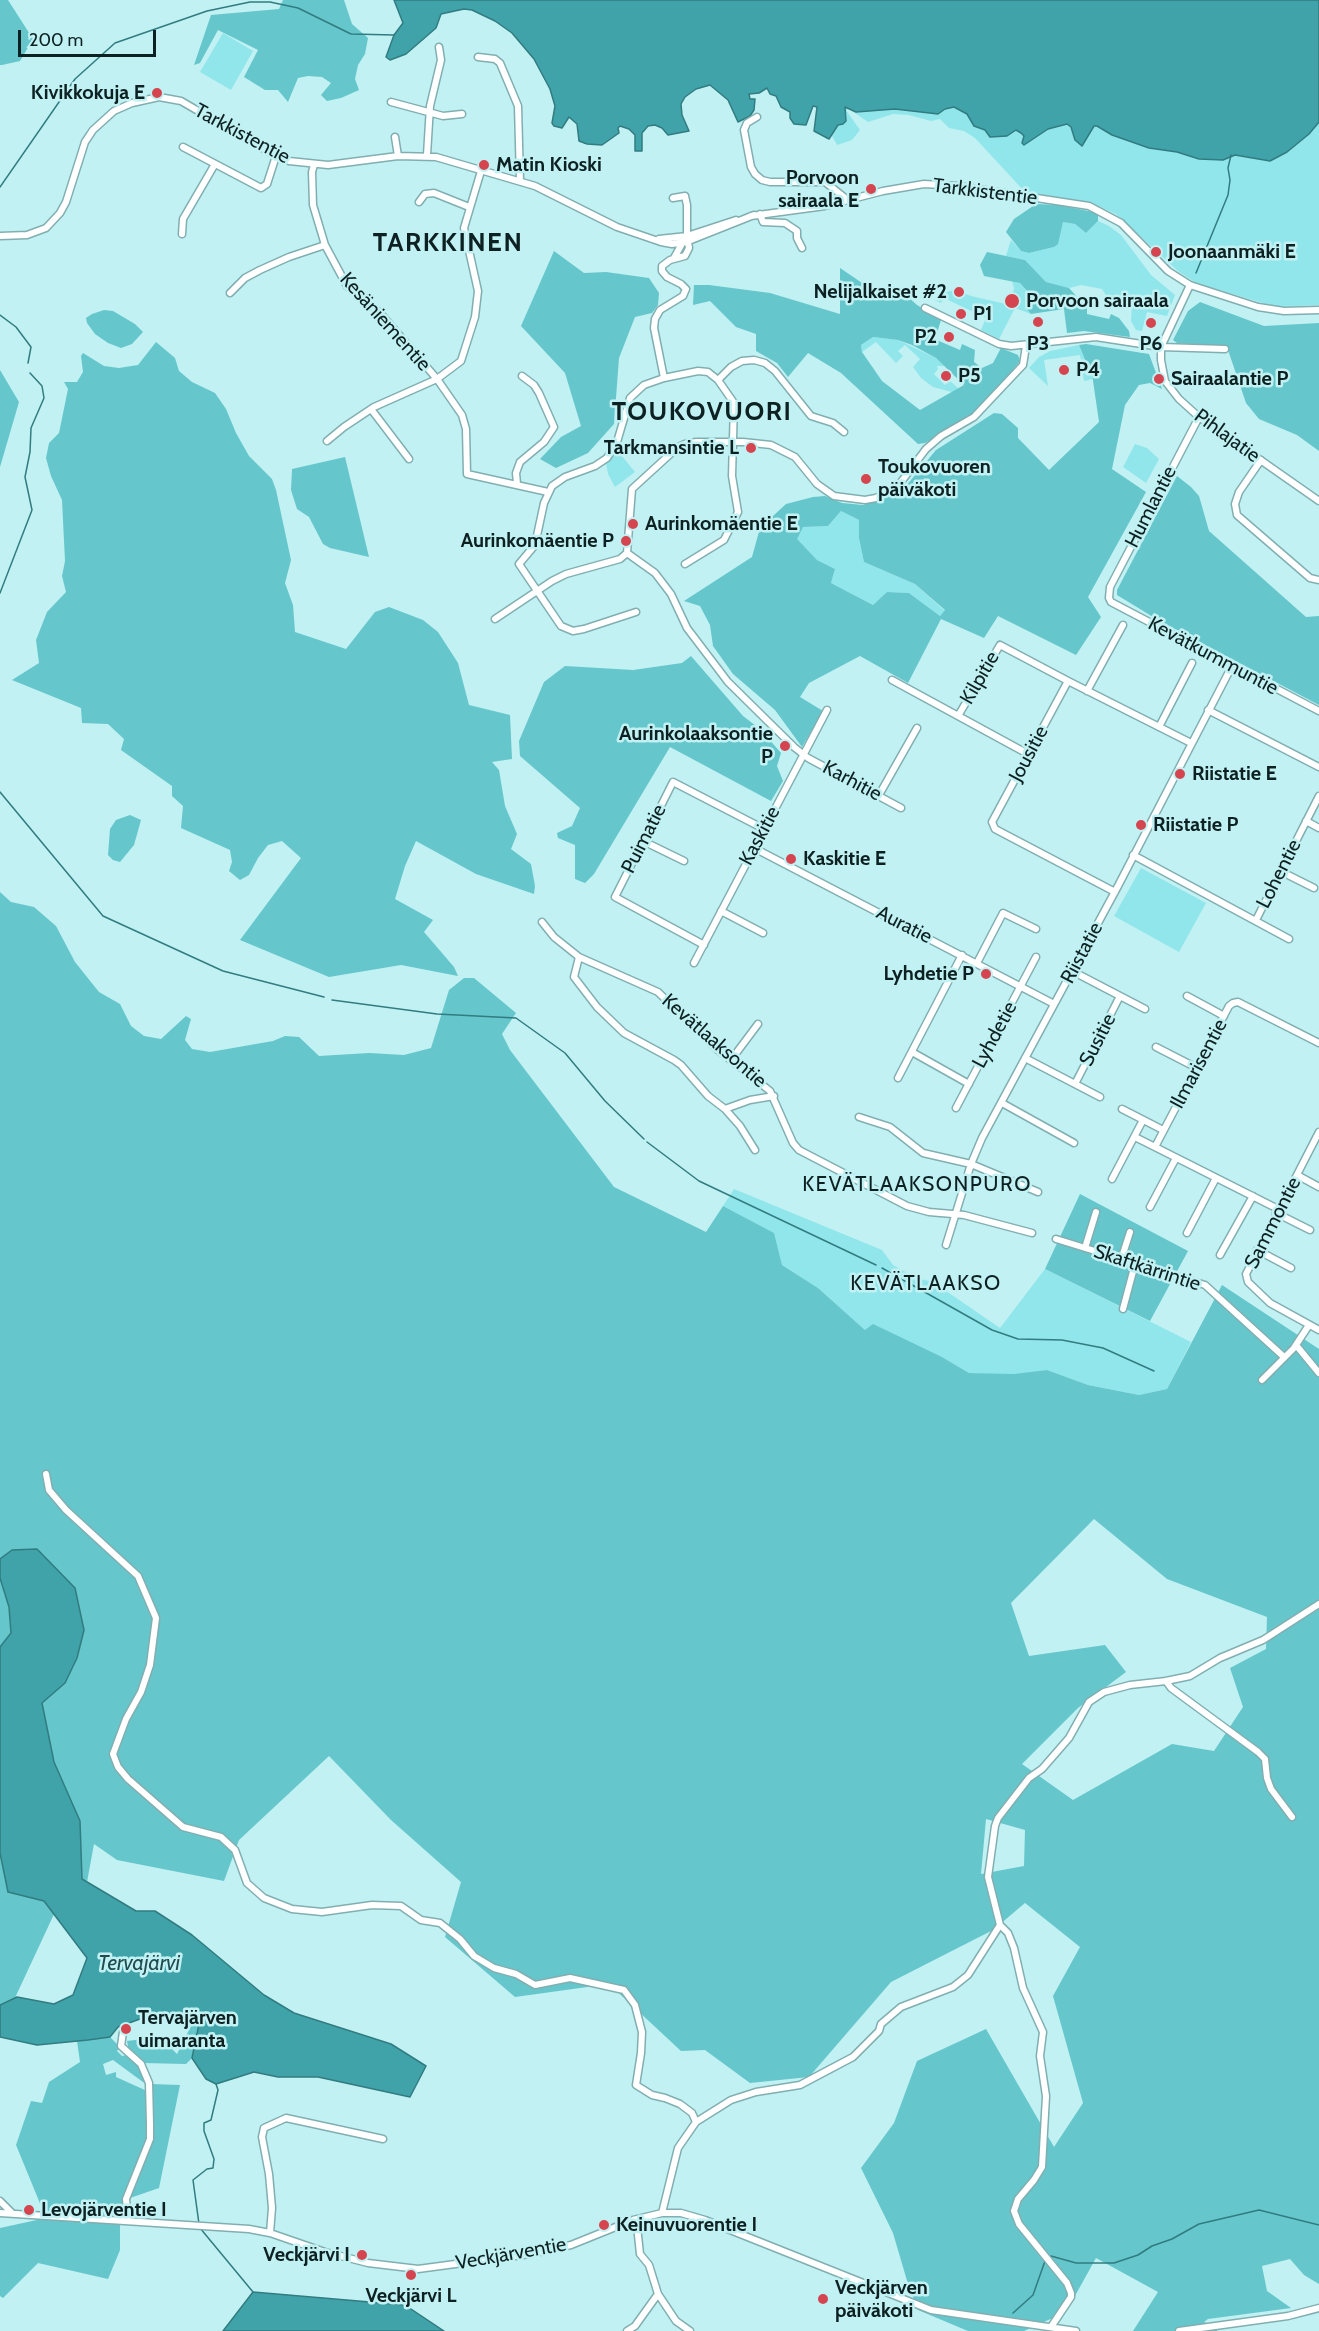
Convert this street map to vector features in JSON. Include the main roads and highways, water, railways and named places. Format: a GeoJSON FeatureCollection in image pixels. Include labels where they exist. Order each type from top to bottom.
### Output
{"type":"FeatureCollection","features":[{"type":"Feature","properties":{"kind":"water"},"geometry":{"type":"Polygon","coordinates":[[[394,0],[1319,0],[1319,122],[1309,134],[1287,152],[1270,161],[1235,155],[1223,160],[1199,159],[1177,152],[1149,148],[1112,135],[1097,126],[1094,126],[1082,146],[1075,140],[1071,127],[1067,124],[1048,129],[1024,145],[1022,143],[1024,136],[1016,130],[1007,136],[990,137],[985,130],[974,126],[967,114],[954,107],[938,114],[895,109],[856,112],[845,107],[846,121],[838,125],[829,139],[814,131],[817,107],[813,106],[806,125],[794,124],[790,118],[790,112],[781,107],[776,96],[770,94],[767,88],[759,93],[749,94],[750,99],[755,99],[754,110],[750,116],[738,122],[728,100],[710,85],[696,89],[685,97],[681,104],[682,115],[689,131],[668,135],[662,128],[655,125],[648,126],[642,133],[642,151],[635,151],[635,135],[629,129],[620,126],[619,133],[602,145],[579,141],[577,124],[569,117],[562,128],[554,126],[552,123],[555,106],[550,89],[534,59],[512,33],[495,21],[472,10],[464,9],[441,14],[436,28],[406,54],[390,60],[386,57],[394,35],[403,23],[394,0]]]}},
{"type":"Feature","properties":{"kind":"water","name":"Tervajärvi"},"geometry":{"type":"Polygon","coordinates":[[[37,1549],[75,1588],[84,1630],[77,1658],[65,1683],[42,1703],[54,1762],[80,1821],[82,1879],[136,1911],[155,1911],[192,1935],[264,1995],[294,2013],[391,2044],[426,2066],[410,2097],[318,2077],[278,2077],[254,2072],[216,2084],[206,2079],[192,2058],[200,2019],[191,2012],[151,2015],[118,2027],[110,2037],[88,2040],[37,2045],[0,2037],[0,2005],[17,1997],[54,2004],[73,1995],[87,1958],[44,1901],[8,1892],[0,1853],[0,1647],[11,1633],[9,1607],[0,1578],[0,1559],[12,1550],[37,1549]]]}},
{"type":"Feature","properties":{"kind":"water"},"geometry":{"type":"Polygon","coordinates":[[[253,2292],[405,2305],[444,2331],[223,2331],[253,2292]]]}},
{"type":"Feature","properties":{"kind":"waterway"},"geometry":{"type":"LineString","coordinates":[[0,187],[75,79],[115,43],[207,11],[250,2],[270,2],[298,8],[351,34],[394,35]]}},
{"type":"Feature","properties":{"kind":"waterway"},"geometry":{"type":"LineString","coordinates":[[1196,273],[1228,195],[1230,180],[1228,168],[1231,155]]}},
{"type":"Feature","properties":{"kind":"waterway"},"geometry":{"type":"LineString","coordinates":[[0,315],[16,327],[31,347],[28,363]]}},
{"type":"Feature","properties":{"kind":"waterway"},"geometry":{"type":"LineString","coordinates":[[0,593],[32,510],[25,477],[30,452],[31,428],[44,398],[42,386],[30,373]]}},
{"type":"Feature","properties":{"kind":"waterway"},"geometry":{"type":"LineString","coordinates":[[0,792],[103,916],[223,971],[324,997]]}},
{"type":"Feature","properties":{"kind":"waterway"},"geometry":{"type":"LineString","coordinates":[[332,1000],[437,1014],[516,1018],[565,1053],[605,1101],[644,1139]]}},
{"type":"Feature","properties":{"kind":"waterway"},"geometry":{"type":"LineString","coordinates":[[647,1142],[699,1181],[876,1265]]}},
{"type":"Feature","properties":{"kind":"waterway"},"geometry":{"type":"LineString","coordinates":[[882,1268],[992,1330],[1018,1339],[1062,1340],[1103,1348],[1154,1371]]}},
{"type":"Feature","properties":{"kind":"waterway"},"geometry":{"type":"LineString","coordinates":[[199,2224],[193,2180],[207,2169],[213,2168],[214,2159],[204,2131],[204,2123],[211,2120],[218,2090],[216,2084]]}},
{"type":"Feature","properties":{"kind":"waterway"},"geometry":{"type":"LineString","coordinates":[[1051,2256],[1076,2263],[1114,2263],[1138,2255],[1199,2224],[1259,2210],[1319,2225]]}},
{"type":"Feature","properties":{"kind":"waterway"},"geometry":{"type":"LineString","coordinates":[[200,2228],[253,2292]]}},
{"type":"Feature","properties":{"kind":"waterway"},"geometry":{"type":"LineString","coordinates":[[1013,2313],[1033,2295],[1045,2261]]}},
{"type":"Feature","properties":{"kind":"place","name":"Kivikkokuja E"},"geometry":{"type":"Point","coordinates":[157,93]}},
{"type":"Feature","properties":{"kind":"place","name":"Matin Kioski"},"geometry":{"type":"Point","coordinates":[484,165]}},
{"type":"Feature","properties":{"kind":"place","name":"Porvoon sairaala E"},"geometry":{"type":"Point","coordinates":[871,189]}},
{"type":"Feature","properties":{"kind":"place","name":"Joonaanmäki E"},"geometry":{"type":"Point","coordinates":[1156,252]}},
{"type":"Feature","properties":{"kind":"place","name":"Nelijalkaiset #2"},"geometry":{"type":"Point","coordinates":[959,292]}},
{"type":"Feature","properties":{"kind":"place","name":"Porvoon sairaala"},"geometry":{"type":"Point","coordinates":[1012,301]}},
{"type":"Feature","properties":{"kind":"place","name":"P1"},"geometry":{"type":"Point","coordinates":[961,314]}},
{"type":"Feature","properties":{"kind":"place","name":"P3"},"geometry":{"type":"Point","coordinates":[1038,322]}},
{"type":"Feature","properties":{"kind":"place","name":"P6"},"geometry":{"type":"Point","coordinates":[1151,323]}},
{"type":"Feature","properties":{"kind":"place","name":"P2"},"geometry":{"type":"Point","coordinates":[949,337]}},
{"type":"Feature","properties":{"kind":"place","name":"P4"},"geometry":{"type":"Point","coordinates":[1064,370]}},
{"type":"Feature","properties":{"kind":"place","name":"P5"},"geometry":{"type":"Point","coordinates":[946,376]}},
{"type":"Feature","properties":{"kind":"place","name":"Sairaalantie P"},"geometry":{"type":"Point","coordinates":[1159,379]}},
{"type":"Feature","properties":{"kind":"place","name":"Tarkmansintie L"},"geometry":{"type":"Point","coordinates":[751,448]}},
{"type":"Feature","properties":{"kind":"place","name":"Toukovuoren päiväkoti"},"geometry":{"type":"Point","coordinates":[866,479]}},
{"type":"Feature","properties":{"kind":"place","name":"Aurinkomäentie E"},"geometry":{"type":"Point","coordinates":[633,524]}},
{"type":"Feature","properties":{"kind":"place","name":"Aurinkomäentie P"},"geometry":{"type":"Point","coordinates":[626,541]}},
{"type":"Feature","properties":{"kind":"place","name":"Aurinkolaaksontie P"},"geometry":{"type":"Point","coordinates":[785,746]}},
{"type":"Feature","properties":{"kind":"place","name":"Riistatie E"},"geometry":{"type":"Point","coordinates":[1180,774]}},
{"type":"Feature","properties":{"kind":"place","name":"Riistatie P"},"geometry":{"type":"Point","coordinates":[1141,825]}},
{"type":"Feature","properties":{"kind":"place","name":"Kaskitie E"},"geometry":{"type":"Point","coordinates":[791,859]}},
{"type":"Feature","properties":{"kind":"place","name":"Lyhdetie P"},"geometry":{"type":"Point","coordinates":[986,974]}},
{"type":"Feature","properties":{"kind":"place","name":"Tervajärven uimaranta"},"geometry":{"type":"Point","coordinates":[126,2029]}},
{"type":"Feature","properties":{"kind":"place","name":"Levojärventie I"},"geometry":{"type":"Point","coordinates":[29,2210]}},
{"type":"Feature","properties":{"kind":"place","name":"Keinuvuorentie I"},"geometry":{"type":"Point","coordinates":[604,2225]}},
{"type":"Feature","properties":{"kind":"place","name":"Veckjärvi I"},"geometry":{"type":"Point","coordinates":[362,2255]}},
{"type":"Feature","properties":{"kind":"place","name":"Veckjärvi L"},"geometry":{"type":"Point","coordinates":[411,2275]}},
{"type":"Feature","properties":{"kind":"place","name":"Veckjärven päiväkoti"},"geometry":{"type":"Point","coordinates":[823,2299]}},
{"type":"Feature","properties":{"kind":"district","name":"TARKKINEN"},"geometry":{"type":"Point","coordinates":[448,243]}},
{"type":"Feature","properties":{"kind":"district","name":"TOUKOVUORI"},"geometry":{"type":"Point","coordinates":[702,412]}},
{"type":"Feature","properties":{"kind":"district","name":"KEVÄTLAAKSONPURO"},"geometry":{"type":"Point","coordinates":[917,1185]}},
{"type":"Feature","properties":{"kind":"district","name":"KEVÄTLAAKSO"},"geometry":{"type":"Point","coordinates":[926,1284]}}]}
